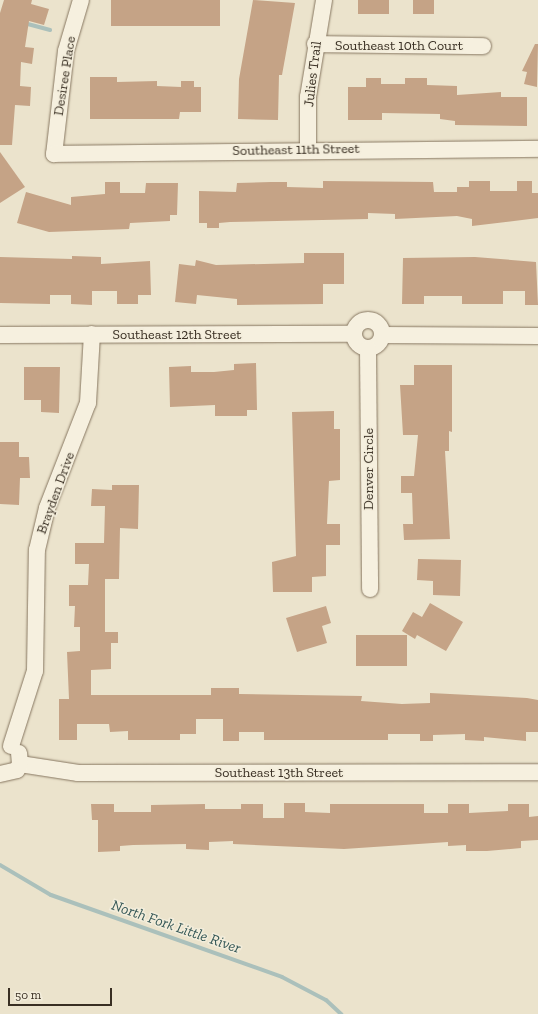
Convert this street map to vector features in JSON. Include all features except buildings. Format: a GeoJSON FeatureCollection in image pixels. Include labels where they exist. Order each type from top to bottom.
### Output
{"type":"FeatureCollection","features":[{"type":"Feature","properties":{"kind":"street","name":"Desiree Place"},"geometry":{"type":"LineString","coordinates":[[54,154],[66,51],[81,0]]}},
{"type":"Feature","properties":{"kind":"street","name":"Julies Trail"},"geometry":{"type":"LineString","coordinates":[[308,150],[308,97],[315,44],[324,0]]}},
{"type":"Feature","properties":{"kind":"street","name":"Southeast 10th Court"},"geometry":{"type":"LineString","coordinates":[[315,44],[483,46]]}},
{"type":"Feature","properties":{"kind":"street","name":"Southeast 11th Street"},"geometry":{"type":"LineString","coordinates":[[54,154],[308,150],[538,149]]}},
{"type":"Feature","properties":{"kind":"street"},"geometry":{"type":"LineString","coordinates":[[370,320],[380,326],[382,335],[379,344],[368,349],[356,343],[353,334],[359,323],[370,320]]}},
{"type":"Feature","properties":{"kind":"street","name":"Southeast 12th Street"},"geometry":{"type":"LineString","coordinates":[[0,334],[353,334]]}},
{"type":"Feature","properties":{"kind":"street","name":"Brayden Drive"},"geometry":{"type":"LineString","coordinates":[[6,746],[35,671],[37,550],[47,508],[88,403],[92,334]]}},
{"type":"Feature","properties":{"kind":"street"},"geometry":{"type":"LineString","coordinates":[[382,335],[538,336]]}},
{"type":"Feature","properties":{"kind":"street","name":"Denver Circle"},"geometry":{"type":"LineString","coordinates":[[368,349],[370,589]]}},
{"type":"Feature","properties":{"kind":"street"},"geometry":{"type":"LineString","coordinates":[[0,774],[11,774],[20,764],[19,753],[6,746]]}},
{"type":"Feature","properties":{"kind":"street","name":"Southeast 13th Street"},"geometry":{"type":"LineString","coordinates":[[20,764],[78,773],[538,772]]}},
{"type":"Feature","properties":{"kind":"waterway"},"geometry":{"type":"LineString","coordinates":[[24,23],[50,30]]}},
{"type":"Feature","properties":{"kind":"waterway","name":"North Fork Little River"},"geometry":{"type":"LineString","coordinates":[[0,865],[51,895],[282,977],[326,1000],[341,1014]]}}]}
